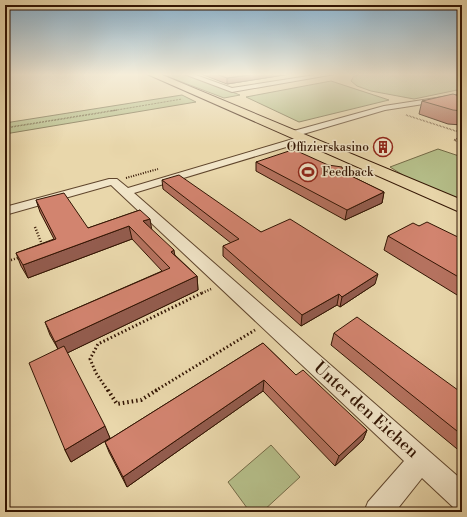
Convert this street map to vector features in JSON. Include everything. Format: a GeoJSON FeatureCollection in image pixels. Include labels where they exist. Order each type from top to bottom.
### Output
{"type":"FeatureCollection","features":[{"type":"Feature","properties":{"kind":"main road"},"geometry":{"type":"LineString","coordinates":[[208,98],[462,207]]}},
{"type":"Feature","properties":{"kind":"street"},"geometry":{"type":"LineString","coordinates":[[126,192],[384,108],[448,98]]}},
{"type":"Feature","properties":{"kind":"street","name":"Unter den Eichen"},"geometry":{"type":"LineString","coordinates":[[5,211],[113,181],[226,282],[462,498]]}},
{"type":"Feature","properties":{"kind":"street"},"geometry":{"type":"LineString","coordinates":[[378,512],[421,460]]}},
{"type":"Feature","properties":{"kind":"path"},"geometry":{"type":"LineString","coordinates":[[5,128],[183,98]]}},
{"type":"Feature","properties":{"kind":"path"},"geometry":{"type":"LineString","coordinates":[[384,108],[462,133]]}},
{"type":"Feature","properties":{"kind":"path"},"geometry":{"type":"LineString","coordinates":[[462,136],[454,140],[462,143]]}},
{"type":"Feature","properties":{"kind":"path"},"geometry":{"type":"LineString","coordinates":[[35,227],[44,249],[37,251]]}},
{"type":"Feature","properties":{"kind":"path"},"geometry":{"type":"LineString","coordinates":[[11,260],[24,256]]}},
{"type":"Feature","properties":{"kind":"path"},"geometry":{"type":"LineString","coordinates":[[226,282],[98,344],[90,359],[96,373],[117,404],[141,400],[270,322]]}},
{"type":"Feature","properties":{"kind":"green space"},"geometry":{"type":"Polygon","coordinates":[[[162,98],[188,98],[196,102],[5,134],[5,123],[162,98]]]}},
{"type":"Feature","properties":{"kind":"green space"},"geometry":{"type":"Polygon","coordinates":[[[248,98],[383,98],[389,100],[299,122],[248,98]]]}},
{"type":"Feature","properties":{"kind":"green space"},"geometry":{"type":"Polygon","coordinates":[[[438,149],[462,157],[462,202],[406,177],[390,167],[438,149]]]}},
{"type":"Feature","properties":{"kind":"green space"},"geometry":{"type":"Polygon","coordinates":[[[271,445],[300,477],[262,512],[250,512],[228,482],[271,445]]]}},
{"type":"Feature","properties":{"kind":"building"},"geometry":{"type":"Polygon","coordinates":[[[435,98],[462,98],[462,111],[453,110],[422,101],[435,98]]]}},
{"type":"Feature","properties":{"kind":"building"},"geometry":{"type":"Polygon","coordinates":[[[289,151],[297,151],[328,165],[342,167],[343,172],[384,192],[347,210],[256,162],[289,151]]]}},
{"type":"Feature","properties":{"kind":"building"},"geometry":{"type":"Polygon","coordinates":[[[179,175],[261,232],[290,219],[378,274],[342,297],[339,294],[302,315],[223,246],[239,239],[162,180],[179,175]]]}},
{"type":"Feature","properties":{"kind":"building"},"geometry":{"type":"Polygon","coordinates":[[[64,193],[88,228],[140,210],[150,219],[143,221],[174,250],[171,252],[197,276],[55,342],[45,322],[170,268],[129,226],[23,265],[16,253],[56,239],[36,200],[64,193]]]}},
{"type":"Feature","properties":{"kind":"building"},"geometry":{"type":"Polygon","coordinates":[[[427,222],[462,239],[462,279],[388,236],[413,223],[419,226],[427,222]]]}},
{"type":"Feature","properties":{"kind":"building"},"geometry":{"type":"Polygon","coordinates":[[[357,317],[462,393],[462,435],[334,333],[357,317]]]}},
{"type":"Feature","properties":{"kind":"building"},"geometry":{"type":"Polygon","coordinates":[[[263,343],[296,375],[303,370],[367,430],[339,456],[264,380],[123,477],[105,442],[263,343]]]}},
{"type":"Feature","properties":{"kind":"building"},"geometry":{"type":"Polygon","coordinates":[[[64,346],[105,426],[65,450],[29,363],[64,346]]]}},
{"type":"Feature","properties":{"kind":"place","name":"Offizierskasino"},"geometry":{"type":"Point","coordinates":[383,147]}},
{"type":"Feature","properties":{"kind":"place","name":"Feedback"},"geometry":{"type":"Point","coordinates":[308,172]}}]}
